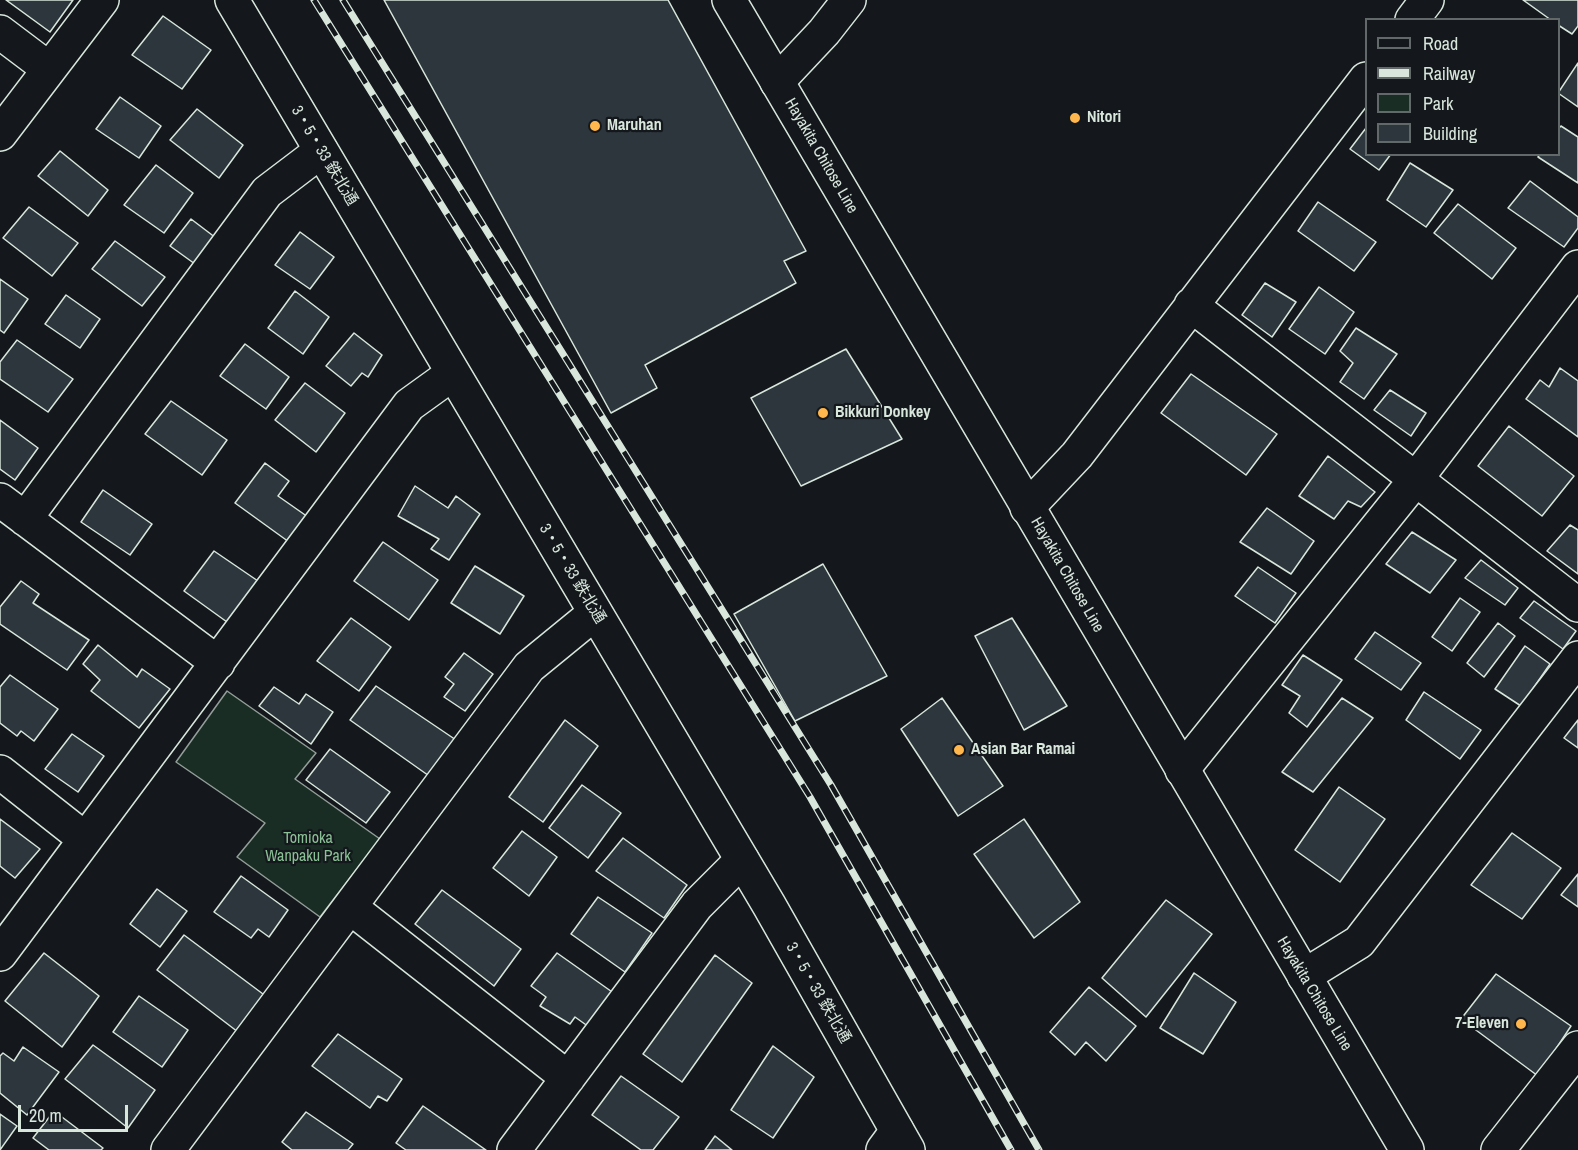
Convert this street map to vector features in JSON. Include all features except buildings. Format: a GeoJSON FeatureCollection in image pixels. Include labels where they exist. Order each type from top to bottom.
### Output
{"type":"FeatureCollection","features":[{"type":"Feature","properties":{"kind":"street"},"geometry":{"type":"LineString","coordinates":[[0,134],[102,0]]}},
{"type":"Feature","properties":{"kind":"street","name":"3・5・33 鉄北通"},"geometry":{"type":"LineString","coordinates":[[232,0],[742,860],[896,1144]]}},
{"type":"Feature","properties":{"kind":"street","name":"Hayakita Chitose Line"},"geometry":{"type":"LineString","coordinates":[[729,0],[1407,1150]]}},
{"type":"Feature","properties":{"kind":"street"},"geometry":{"type":"LineString","coordinates":[[777,82],[824,32],[849,0]]}},
{"type":"Feature","properties":{"kind":"street"},"geometry":{"type":"LineString","coordinates":[[1414,18],[1427,0]]}},
{"type":"Feature","properties":{"kind":"street"},"geometry":{"type":"LineString","coordinates":[[0,32],[49,69]]}},
{"type":"Feature","properties":{"kind":"street"},"geometry":{"type":"LineString","coordinates":[[1027,508],[1077,455],[1365,80]]}},
{"type":"Feature","properties":{"kind":"street"},"geometry":{"type":"LineString","coordinates":[[218,663],[12,509],[267,192],[321,151]]}},
{"type":"Feature","properties":{"kind":"street"},"geometry":{"type":"LineString","coordinates":[[1182,770],[1416,479],[1578,267]]}},
{"type":"Feature","properties":{"kind":"street"},"geometry":{"type":"LineString","coordinates":[[1191,305],[1578,605]]}},
{"type":"Feature","properties":{"kind":"street"},"geometry":{"type":"LineString","coordinates":[[0,954],[409,405],[452,374]]}},
{"type":"Feature","properties":{"kind":"street"},"geometry":{"type":"LineString","coordinates":[[168,1150],[529,667],[595,613]]}},
{"type":"Feature","properties":{"kind":"street"},"geometry":{"type":"LineString","coordinates":[[1304,976],[1359,942],[1578,658]]}},
{"type":"Feature","properties":{"kind":"street"},"geometry":{"type":"LineString","coordinates":[[0,772],[85,839]]}},
{"type":"Feature","properties":{"kind":"street"},"geometry":{"type":"LineString","coordinates":[[514,1150],[697,904],[742,860]]}},
{"type":"Feature","properties":{"kind":"street"},"geometry":{"type":"LineString","coordinates":[[350,907],[568,1078]]}},
{"type":"Feature","properties":{"kind":"street"},"geometry":{"type":"LineString","coordinates":[[1498,1150],[1578,1048]]}},
{"type":"Feature","properties":{"kind":"green space","name":"Tomioka Wanpaku Park"},"geometry":{"type":"Polygon","coordinates":[[[227,691],[316,753],[295,779],[380,839],[320,917],[237,857],[265,823],[176,762],[227,691]]]}},
{"type":"Feature","properties":{"kind":"railway"},"geometry":{"type":"LineString","coordinates":[[314,0],[810,797],[1011,1150]]}},
{"type":"Feature","properties":{"kind":"railway"},"geometry":{"type":"LineString","coordinates":[[343,0],[831,785],[1039,1150]]}},
{"type":"Feature","properties":{"kind":"place","name":"Nitori"},"geometry":{"type":"Point","coordinates":[1075,118]}},
{"type":"Feature","properties":{"kind":"place","name":"Maruhan"},"geometry":{"type":"Point","coordinates":[595,126]}},
{"type":"Feature","properties":{"kind":"place","name":"Bikkuri Donkey"},"geometry":{"type":"Point","coordinates":[823,413]}},
{"type":"Feature","properties":{"kind":"place","name":"Asian Bar Ramai"},"geometry":{"type":"Point","coordinates":[959,750]}},
{"type":"Feature","properties":{"kind":"place","name":"7-Eleven"},"geometry":{"type":"Point","coordinates":[1521,1024]}}]}
